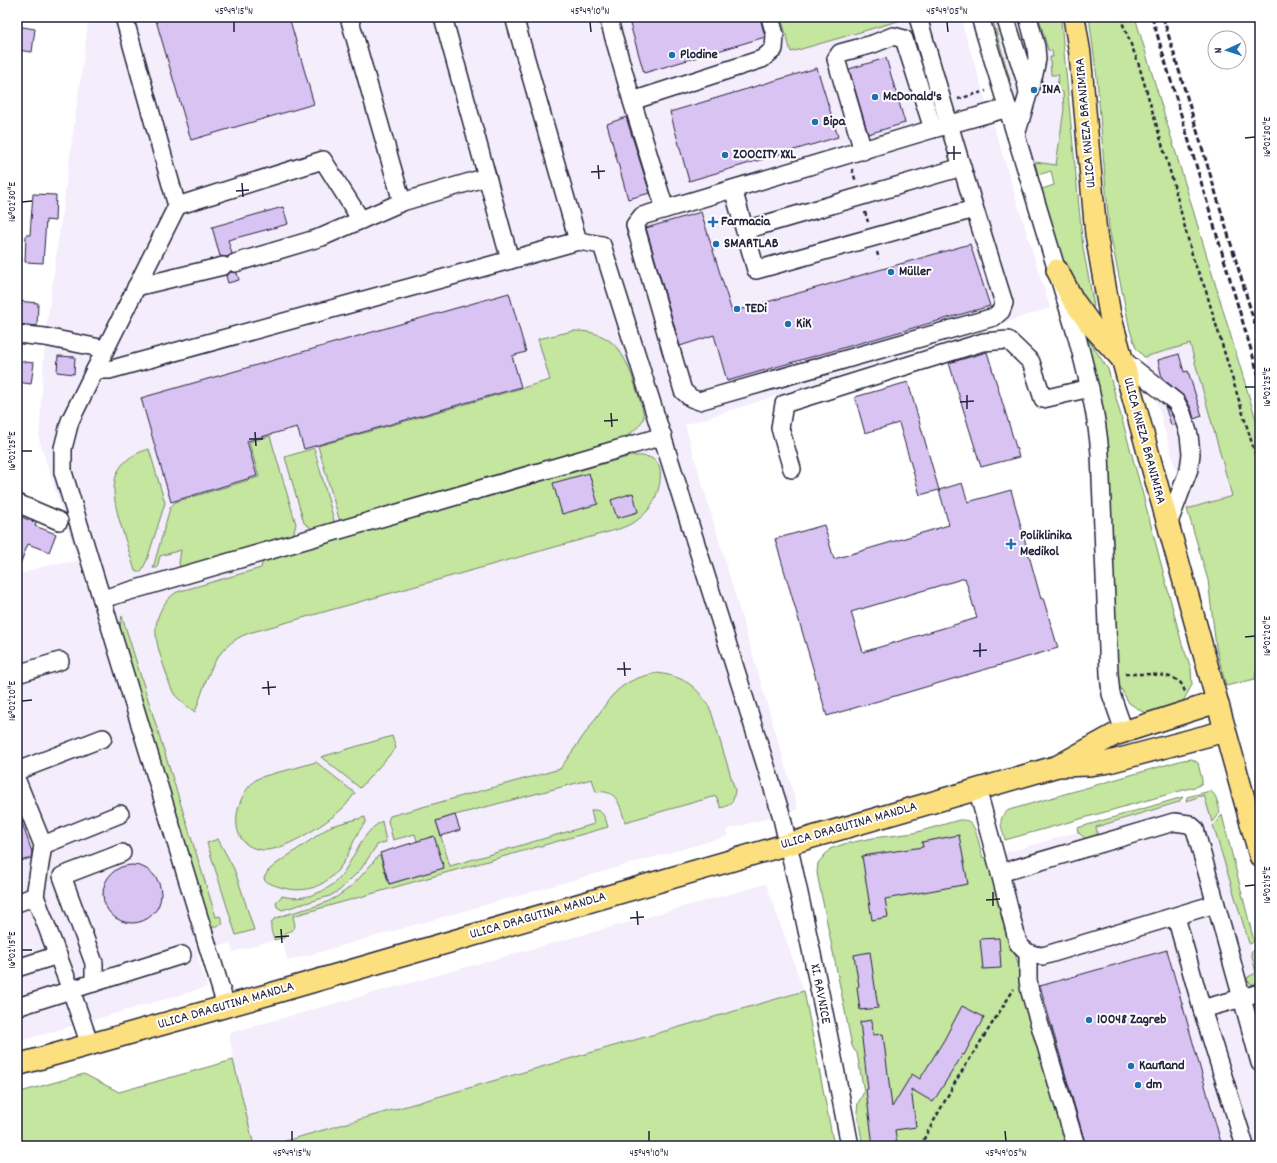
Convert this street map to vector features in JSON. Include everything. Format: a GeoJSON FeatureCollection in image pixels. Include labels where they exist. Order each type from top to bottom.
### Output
{"type":"FeatureCollection","features":[{"type":"Feature","properties":{"kind":"main road","name":"ULICA KNEZA BRANIMIRA"},"geometry":{"type":"LineString","coordinates":[[1074,17],[1080,54],[1098,247],[1110,316],[1260,856]]}},
{"type":"Feature","properties":{"kind":"main road"},"geometry":{"type":"LineString","coordinates":[[1057,270],[1072,300],[1091,325],[1122,359]]}},
{"type":"Feature","properties":{"kind":"main road","name":"ULICA DRAGUTINA MANDLA"},"geometry":{"type":"LineString","coordinates":[[1058,766],[1101,741],[1124,731],[1217,702]]}},
{"type":"Feature","properties":{"kind":"main road","name":"ULICA DRAGUTINA MANDLA"},"geometry":{"type":"LineString","coordinates":[[17,1065],[226,1006],[977,788],[1058,766],[1088,765],[1109,762],[1225,731]]}},
{"type":"Feature","properties":{"kind":"street"},"geometry":{"type":"LineString","coordinates":[[124,17],[177,206],[70,421],[63,448],[63,472],[226,1006]]}},
{"type":"Feature","properties":{"kind":"street"},"geometry":{"type":"LineString","coordinates":[[349,17],[402,202]]}},
{"type":"Feature","properties":{"kind":"street"},"geometry":{"type":"LineString","coordinates":[[443,17],[510,260]]}},
{"type":"Feature","properties":{"kind":"street"},"geometry":{"type":"LineString","coordinates":[[95,370],[109,370],[578,241],[514,17]]}},
{"type":"Feature","properties":{"kind":"street"},"geometry":{"type":"LineString","coordinates":[[608,17],[665,209]]}},
{"type":"Feature","properties":{"kind":"street"},"geometry":{"type":"LineString","coordinates":[[632,101],[762,59],[774,49],[775,35],[770,17]]}},
{"type":"Feature","properties":{"kind":"street"},"geometry":{"type":"LineString","coordinates":[[918,17],[949,125],[974,209],[1004,303],[1001,311],[994,317],[700,401],[691,398],[683,391],[635,225],[642,216],[933,129],[949,125],[1008,108]]}},
{"type":"Feature","properties":{"kind":"street"},"geometry":{"type":"LineString","coordinates":[[980,17],[1077,337],[1090,388],[1099,435],[1109,674],[1111,694],[1124,731]]}},
{"type":"Feature","properties":{"kind":"street"},"geometry":{"type":"LineString","coordinates":[[1005,17],[1026,82],[1028,94]]}},
{"type":"Feature","properties":{"kind":"street"},"geometry":{"type":"LineString","coordinates":[[1018,17],[1034,74]]}},
{"type":"Feature","properties":{"kind":"street"},"geometry":{"type":"LineString","coordinates":[[1016,135],[1034,74],[1037,58],[1036,47],[1028,17]]}},
{"type":"Feature","properties":{"kind":"street"},"geometry":{"type":"LineString","coordinates":[[863,151],[836,59],[840,52],[873,44],[893,36],[904,38],[933,129]]}},
{"type":"Feature","properties":{"kind":"street"},"geometry":{"type":"LineString","coordinates":[[177,206],[323,160],[361,220]]}},
{"type":"Feature","properties":{"kind":"street"},"geometry":{"type":"LineString","coordinates":[[745,230],[962,167]]}},
{"type":"Feature","properties":{"kind":"street"},"geometry":{"type":"LineString","coordinates":[[136,287],[229,265],[322,237],[402,202],[487,177]]}},
{"type":"Feature","properties":{"kind":"street"},"geometry":{"type":"LineString","coordinates":[[733,189],[756,270],[974,209]]}},
{"type":"Feature","properties":{"kind":"street","name":"XI. RAVNICE"},"geometry":{"type":"LineString","coordinates":[[578,241],[602,245],[781,814],[823,1006],[850,1146]]}},
{"type":"Feature","properties":{"kind":"street"},"geometry":{"type":"LineString","coordinates":[[17,334],[45,337],[105,349]]}},
{"type":"Feature","properties":{"kind":"street"},"geometry":{"type":"LineString","coordinates":[[792,469],[780,428],[784,404],[983,342],[1008,340],[1031,362],[1043,399],[1090,388]]}},
{"type":"Feature","properties":{"kind":"street"},"geometry":{"type":"LineString","coordinates":[[1122,359],[1176,402],[1182,413],[1189,435],[1191,454],[1188,469],[1168,525]]}},
{"type":"Feature","properties":{"kind":"street"},"geometry":{"type":"LineString","coordinates":[[102,599],[663,436]]}},
{"type":"Feature","properties":{"kind":"street"},"geometry":{"type":"LineString","coordinates":[[17,503],[58,521]]}},
{"type":"Feature","properties":{"kind":"street"},"geometry":{"type":"LineString","coordinates":[[17,674],[60,661]]}},
{"type":"Feature","properties":{"kind":"street"},"geometry":{"type":"LineString","coordinates":[[17,771],[102,738]]}},
{"type":"Feature","properties":{"kind":"street"},"geometry":{"type":"LineString","coordinates":[[17,781],[43,845],[35,896],[90,1044]]}},
{"type":"Feature","properties":{"kind":"street"},"geometry":{"type":"LineString","coordinates":[[977,788],[1018,943],[1028,954],[1044,956],[1215,904]]}},
{"type":"Feature","properties":{"kind":"street"},"geometry":{"type":"LineString","coordinates":[[43,845],[120,814]]}},
{"type":"Feature","properties":{"kind":"street"},"geometry":{"type":"LineString","coordinates":[[1000,873],[1174,822],[1189,824],[1194,829],[1215,904],[1254,993],[1260,1063]]}},
{"type":"Feature","properties":{"kind":"street"},"geometry":{"type":"LineString","coordinates":[[94,983],[94,963],[62,876],[122,853]]}},
{"type":"Feature","properties":{"kind":"street"},"geometry":{"type":"LineString","coordinates":[[17,903],[35,896]]}},
{"type":"Feature","properties":{"kind":"street"},"geometry":{"type":"LineString","coordinates":[[1176,916],[1202,1009],[1245,1146]]}},
{"type":"Feature","properties":{"kind":"street"},"geometry":{"type":"LineString","coordinates":[[1028,954],[1028,980],[1030,992],[1076,1146]]}},
{"type":"Feature","properties":{"kind":"street"},"geometry":{"type":"LineString","coordinates":[[17,968],[58,955]]}},
{"type":"Feature","properties":{"kind":"street"},"geometry":{"type":"LineString","coordinates":[[17,1006],[182,955]]}},
{"type":"Feature","properties":{"kind":"street"},"geometry":{"type":"LineString","coordinates":[[1202,1009],[1254,993]]}},
{"type":"Feature","properties":{"kind":"path"},"geometry":{"type":"LineString","coordinates":[[1120,17],[1138,62],[1194,262],[1205,288],[1260,470]]}},
{"type":"Feature","properties":{"kind":"path"},"geometry":{"type":"LineString","coordinates":[[952,101],[990,90]]}},
{"type":"Feature","properties":{"kind":"path"},"geometry":{"type":"LineString","coordinates":[[1122,674],[1152,674],[1176,679],[1183,686],[1187,697]]}},
{"type":"Feature","properties":{"kind":"path"},"geometry":{"type":"LineString","coordinates":[[920,1146],[1011,991],[1019,984],[1028,980]]}},
{"type":"Feature","properties":{"kind":"shaded area"},"geometry":{"type":"Polygon","coordinates":[[[89,17],[960,17],[1050,308],[685,425],[798,809],[726,830],[728,836],[288,961],[281,938],[233,952],[230,943],[197,953],[207,987],[17,1042],[17,575],[45,566],[78,561],[39,439],[45,337],[89,17]]]}},
{"type":"Feature","properties":{"kind":"shaded area","name":"INA"},"geometry":{"type":"Polygon","coordinates":[[[992,17],[1043,17],[1039,18],[1053,57],[1051,74],[1059,75],[1057,87],[1047,89],[1063,91],[1064,108],[1056,165],[1031,162],[992,17]]]}},
{"type":"Feature","properties":{"kind":"shaded area"},"geometry":{"type":"Polygon","coordinates":[[[1190,344],[1233,496],[1187,509],[1144,357],[1190,344]]]}},
{"type":"Feature","properties":{"kind":"shaded area"},"geometry":{"type":"Polygon","coordinates":[[[1204,795],[1260,976],[1260,1146],[1071,1146],[987,857],[1204,795]]]}},
{"type":"Feature","properties":{"kind":"shaded area"},"geometry":{"type":"Polygon","coordinates":[[[766,884],[804,991],[268,1146],[254,1146],[236,1075],[229,1033],[766,884]]]}},
{"type":"Feature","properties":{"kind":"green space"},"geometry":{"type":"Polygon","coordinates":[[[781,17],[912,17],[791,52],[781,17]]]}},
{"type":"Feature","properties":{"kind":"green space"},"geometry":{"type":"Polygon","coordinates":[[[988,17],[992,17],[1010,80],[1009,82],[988,17]]]}},
{"type":"Feature","properties":{"kind":"green space"},"geometry":{"type":"Polygon","coordinates":[[[1059,17],[1061,21],[1083,248],[1094,306],[1092,309],[1063,264],[1038,182],[1040,182],[1042,189],[1054,185],[1051,171],[1038,175],[1035,162],[1056,165],[1064,109],[1063,92],[1047,89],[1047,86],[1057,86],[1059,75],[1051,75],[1050,57],[1053,57],[1052,51],[1048,50],[1039,18],[1059,17]]]}},
{"type":"Feature","properties":{"kind":"green space"},"geometry":{"type":"Polygon","coordinates":[[[1089,17],[1135,17],[1260,433],[1260,662],[1257,663],[1255,679],[1226,686],[1216,647],[1208,580],[1187,509],[1232,496],[1190,344],[1144,357],[1136,348],[1130,330],[1109,228],[1097,78],[1089,17]]]}},
{"type":"Feature","properties":{"kind":"green space"},"geometry":{"type":"Polygon","coordinates":[[[573,331],[599,335],[616,346],[622,355],[632,376],[644,416],[634,431],[625,437],[340,522],[318,446],[550,380],[538,339],[573,331]]]}},
{"type":"Feature","properties":{"kind":"green space"},"geometry":{"type":"Polygon","coordinates":[[[1084,333],[1108,369],[1182,644],[1191,668],[1192,685],[1182,703],[1159,714],[1143,712],[1129,703],[1116,680],[1084,333]]]}},
{"type":"Feature","properties":{"kind":"green space"},"geometry":{"type":"Polygon","coordinates":[[[270,436],[296,524],[293,536],[180,567],[179,563],[181,550],[160,556],[157,568],[153,568],[170,508],[175,502],[259,477],[249,442],[270,436]]]}},
{"type":"Feature","properties":{"kind":"green space"},"geometry":{"type":"Polygon","coordinates":[[[314,448],[335,524],[314,530],[304,523],[285,457],[314,448]]]}},
{"type":"Feature","properties":{"kind":"green space"},"geometry":{"type":"Polygon","coordinates":[[[149,449],[165,503],[147,560],[141,572],[135,571],[118,516],[114,492],[118,471],[125,462],[135,455],[149,449]]]}},
{"type":"Feature","properties":{"kind":"green space"},"geometry":{"type":"Polygon","coordinates":[[[631,456],[645,456],[653,459],[660,469],[660,484],[655,499],[648,510],[642,517],[631,524],[619,529],[249,633],[227,646],[219,655],[208,676],[195,712],[174,694],[159,650],[156,629],[162,608],[168,599],[177,592],[261,568],[263,560],[631,456]]]}},
{"type":"Feature","properties":{"kind":"green space"},"geometry":{"type":"Polygon","coordinates":[[[122,616],[216,917],[220,916],[223,924],[211,928],[119,632],[122,616]]]}},
{"type":"Feature","properties":{"kind":"green space"},"geometry":{"type":"Polygon","coordinates":[[[656,673],[675,677],[689,684],[706,702],[711,711],[735,790],[733,800],[730,804],[721,808],[716,796],[625,822],[617,800],[614,796],[609,793],[596,792],[592,779],[455,815],[436,821],[450,866],[594,824],[591,810],[601,812],[603,814],[608,827],[293,916],[295,926],[293,930],[285,933],[286,937],[274,940],[271,924],[274,919],[329,901],[352,885],[378,856],[380,856],[389,884],[443,868],[434,837],[417,841],[415,834],[393,840],[388,821],[390,816],[560,769],[610,698],[620,688],[630,681],[656,673]]]}},
{"type":"Feature","properties":{"kind":"green space"},"geometry":{"type":"Polygon","coordinates":[[[392,736],[396,748],[360,788],[321,757],[392,736]]]}},
{"type":"Feature","properties":{"kind":"green space"},"geometry":{"type":"Polygon","coordinates":[[[1192,759],[1198,763],[1202,780],[1202,783],[1198,786],[1005,840],[1001,820],[1002,816],[1009,810],[1183,760],[1192,759]]]}},
{"type":"Feature","properties":{"kind":"green space"},"geometry":{"type":"Polygon","coordinates":[[[316,762],[355,793],[346,805],[308,834],[284,846],[265,850],[252,847],[243,841],[238,832],[238,809],[242,797],[249,787],[261,777],[316,762]]]}},
{"type":"Feature","properties":{"kind":"green space"},"geometry":{"type":"Polygon","coordinates":[[[1210,791],[1216,797],[1220,812],[1212,822],[1204,795],[1186,801],[1187,797],[1210,791]]]}},
{"type":"Feature","properties":{"kind":"green space"},"geometry":{"type":"Polygon","coordinates":[[[1183,797],[1179,802],[1096,827],[1098,838],[1088,841],[1078,832],[1077,828],[1183,797]]]}},
{"type":"Feature","properties":{"kind":"green space"},"geometry":{"type":"Polygon","coordinates":[[[1222,815],[1254,941],[1251,944],[1249,943],[1213,825],[1222,815]]]}},
{"type":"Feature","properties":{"kind":"green space"},"geometry":{"type":"Polygon","coordinates":[[[365,817],[366,822],[357,835],[345,860],[329,879],[320,885],[299,890],[288,889],[265,881],[264,878],[268,871],[276,864],[331,826],[365,817]]]}},
{"type":"Feature","properties":{"kind":"green space"},"geometry":{"type":"Polygon","coordinates":[[[959,820],[971,823],[977,835],[983,858],[987,857],[1071,1146],[863,1146],[857,1112],[858,1103],[864,1092],[857,1053],[852,1046],[817,873],[818,863],[830,849],[844,844],[873,838],[914,833],[959,820]]]}},
{"type":"Feature","properties":{"kind":"green space"},"geometry":{"type":"Polygon","coordinates":[[[382,821],[386,842],[377,845],[361,869],[340,890],[330,896],[282,910],[277,907],[276,902],[282,896],[290,898],[303,897],[315,894],[328,888],[345,870],[357,849],[372,829],[382,821]]]}},
{"type":"Feature","properties":{"kind":"green space"},"geometry":{"type":"Polygon","coordinates":[[[218,839],[234,869],[254,930],[236,935],[207,843],[218,839]]]}},
{"type":"Feature","properties":{"kind":"green space"},"geometry":{"type":"Polygon","coordinates":[[[1256,950],[1259,962],[1260,977],[1257,984],[1251,984],[1247,980],[1248,977],[1256,973],[1251,952],[1256,950]]]}},
{"type":"Feature","properties":{"kind":"green space"},"geometry":{"type":"Polygon","coordinates":[[[804,991],[834,1146],[268,1146],[804,991]]]}},
{"type":"Feature","properties":{"kind":"green space"},"geometry":{"type":"Polygon","coordinates":[[[233,1060],[254,1146],[17,1146],[17,1093],[84,1074],[119,1092],[233,1060]]]}},
{"type":"Feature","properties":{"kind":"building"},"geometry":{"type":"Polygon","coordinates":[[[155,17],[289,17],[314,104],[191,140],[155,17]]]}},
{"type":"Feature","properties":{"kind":"building","name":"Plodine"},"geometry":{"type":"Polygon","coordinates":[[[628,17],[760,17],[765,37],[644,73],[628,17]]]}},
{"type":"Feature","properties":{"kind":"building"},"geometry":{"type":"Polygon","coordinates":[[[17,26],[35,29],[32,52],[17,50],[17,26]]]}},
{"type":"Feature","properties":{"kind":"building","name":"McDonald's"},"geometry":{"type":"Polygon","coordinates":[[[886,58],[905,123],[868,134],[849,69],[886,58]]]}},
{"type":"Feature","properties":{"kind":"building"},"geometry":{"type":"Polygon","coordinates":[[[817,68],[838,137],[689,181],[670,112],[817,68]]]}},
{"type":"Feature","properties":{"kind":"building"},"geometry":{"type":"Polygon","coordinates":[[[626,117],[650,193],[628,199],[607,124],[626,117]]]}},
{"type":"Feature","properties":{"kind":"building"},"geometry":{"type":"Polygon","coordinates":[[[33,194],[56,195],[55,221],[46,220],[43,263],[25,262],[26,235],[30,235],[33,194]]]}},
{"type":"Feature","properties":{"kind":"building"},"geometry":{"type":"Polygon","coordinates":[[[283,207],[288,224],[228,240],[232,254],[227,257],[220,256],[212,227],[283,207]]]}},
{"type":"Feature","properties":{"kind":"building"},"geometry":{"type":"Polygon","coordinates":[[[701,212],[732,312],[970,244],[990,306],[727,381],[714,335],[680,346],[646,228],[701,212]]]}},
{"type":"Feature","properties":{"kind":"building"},"geometry":{"type":"Polygon","coordinates":[[[231,272],[237,273],[239,280],[228,283],[226,276],[231,272]]]}},
{"type":"Feature","properties":{"kind":"building"},"geometry":{"type":"Polygon","coordinates":[[[509,293],[526,352],[512,356],[521,387],[304,449],[297,427],[247,441],[257,476],[171,502],[141,398],[509,293]]]}},
{"type":"Feature","properties":{"kind":"building"},"geometry":{"type":"Polygon","coordinates":[[[17,301],[38,303],[37,326],[17,324],[17,301]]]}},
{"type":"Feature","properties":{"kind":"building"},"geometry":{"type":"Polygon","coordinates":[[[987,352],[1019,457],[981,467],[949,363],[987,352]]]}},
{"type":"Feature","properties":{"kind":"building"},"geometry":{"type":"Polygon","coordinates":[[[1179,354],[1184,372],[1188,371],[1202,416],[1194,419],[1191,408],[1185,397],[1162,378],[1158,360],[1179,354]]]}},
{"type":"Feature","properties":{"kind":"building"},"geometry":{"type":"Polygon","coordinates":[[[58,356],[75,357],[74,374],[57,372],[58,356]]]}},
{"type":"Feature","properties":{"kind":"building"},"geometry":{"type":"Polygon","coordinates":[[[17,361],[34,363],[31,384],[17,382],[17,361]]]}},
{"type":"Feature","properties":{"kind":"building"},"geometry":{"type":"Polygon","coordinates":[[[908,382],[939,490],[920,495],[899,423],[865,433],[855,397],[908,382]]]}},
{"type":"Feature","properties":{"kind":"building"},"geometry":{"type":"Polygon","coordinates":[[[1165,406],[1173,417],[1175,424],[1171,425],[1165,406]]]}},
{"type":"Feature","properties":{"kind":"building"},"geometry":{"type":"Polygon","coordinates":[[[589,473],[598,504],[562,514],[553,483],[589,473]]]}},
{"type":"Feature","properties":{"kind":"building"},"geometry":{"type":"Polygon","coordinates":[[[962,483],[968,502],[1011,490],[1041,599],[1043,598],[1058,648],[827,716],[775,539],[824,525],[834,559],[949,525],[939,490],[962,483]],[[965,578],[851,612],[863,652],[977,618],[965,578]]]}},
{"type":"Feature","properties":{"kind":"building"},"geometry":{"type":"Polygon","coordinates":[[[633,493],[638,512],[617,518],[611,500],[633,493]]]}},
{"type":"Feature","properties":{"kind":"building"},"geometry":{"type":"Polygon","coordinates":[[[17,515],[36,523],[35,526],[56,534],[49,552],[28,544],[18,569],[17,569],[17,515]]]}},
{"type":"Feature","properties":{"kind":"building"},"geometry":{"type":"Polygon","coordinates":[[[19,814],[32,852],[31,858],[17,862],[17,815],[19,814]]]}},
{"type":"Feature","properties":{"kind":"building"},"geometry":{"type":"Polygon","coordinates":[[[455,815],[460,830],[441,836],[436,821],[455,815]]]}},
{"type":"Feature","properties":{"kind":"building"},"geometry":{"type":"Polygon","coordinates":[[[959,835],[968,884],[885,899],[888,917],[872,920],[862,856],[923,847],[922,842],[959,835]]]}},
{"type":"Feature","properties":{"kind":"building"},"geometry":{"type":"Polygon","coordinates":[[[434,836],[444,868],[389,884],[380,853],[434,836]]]}},
{"type":"Feature","properties":{"kind":"building"},"geometry":{"type":"Polygon","coordinates":[[[132,865],[143,867],[156,878],[159,883],[161,894],[159,905],[148,918],[143,921],[132,923],[121,921],[108,910],[105,905],[103,894],[105,883],[116,870],[121,867],[132,865]]]}},
{"type":"Feature","properties":{"kind":"building"},"geometry":{"type":"Polygon","coordinates":[[[999,938],[1001,968],[983,969],[980,939],[999,938]]]}},
{"type":"Feature","properties":{"kind":"building","name":"Kaufland"},"geometry":{"type":"Polygon","coordinates":[[[1167,950],[1222,1146],[1086,1146],[1040,986],[1167,950]]]}},
{"type":"Feature","properties":{"kind":"building"},"geometry":{"type":"Polygon","coordinates":[[[870,952],[878,1008],[860,1010],[857,987],[859,986],[854,955],[870,952]]]}},
{"type":"Feature","properties":{"kind":"building"},"geometry":{"type":"Polygon","coordinates":[[[962,1006],[984,1017],[964,1055],[963,1054],[933,1102],[911,1089],[916,1127],[895,1130],[897,1146],[873,1146],[860,1022],[872,1020],[873,1035],[883,1034],[892,1107],[912,1074],[920,1079],[944,1040],[962,1006]]]}},
{"type":"Feature","properties":{"kind":"railway"},"geometry":{"type":"LineString","coordinates":[[1152,17],[1260,380]]}},
{"type":"Feature","properties":{"kind":"railway"},"geometry":{"type":"LineString","coordinates":[[1163,17],[1260,341]]}},
{"type":"Feature","properties":{"kind":"place","name":"Plodine"},"geometry":{"type":"Point","coordinates":[672,55]}},
{"type":"Feature","properties":{"kind":"place","name":"INA"},"geometry":{"type":"Point","coordinates":[1034,90]}},
{"type":"Feature","properties":{"kind":"place","name":"McDonald's"},"geometry":{"type":"Point","coordinates":[875,97]}},
{"type":"Feature","properties":{"kind":"place","name":"Bipa"},"geometry":{"type":"Point","coordinates":[815,122]}},
{"type":"Feature","properties":{"kind":"place","name":"ZOOCITY XXL"},"geometry":{"type":"Point","coordinates":[725,155]}},
{"type":"Feature","properties":{"kind":"place","name":"Farmacia"},"geometry":{"type":"Point","coordinates":[713,222]}},
{"type":"Feature","properties":{"kind":"place","name":"SMARTLAB"},"geometry":{"type":"Point","coordinates":[716,244]}},
{"type":"Feature","properties":{"kind":"place","name":"Müller"},"geometry":{"type":"Point","coordinates":[891,272]}},
{"type":"Feature","properties":{"kind":"place","name":"TEDi"},"geometry":{"type":"Point","coordinates":[737,309]}},
{"type":"Feature","properties":{"kind":"place","name":"KiK"},"geometry":{"type":"Point","coordinates":[788,324]}},
{"type":"Feature","properties":{"kind":"place","name":"Poliklinika Medikol"},"geometry":{"type":"Point","coordinates":[1011,544]}},
{"type":"Feature","properties":{"kind":"place","name":"10048 Zagreb"},"geometry":{"type":"Point","coordinates":[1089,1020]}},
{"type":"Feature","properties":{"kind":"place","name":"Kaufland"},"geometry":{"type":"Point","coordinates":[1131,1066]}},
{"type":"Feature","properties":{"kind":"place","name":"dm"},"geometry":{"type":"Point","coordinates":[1138,1085]}}]}
